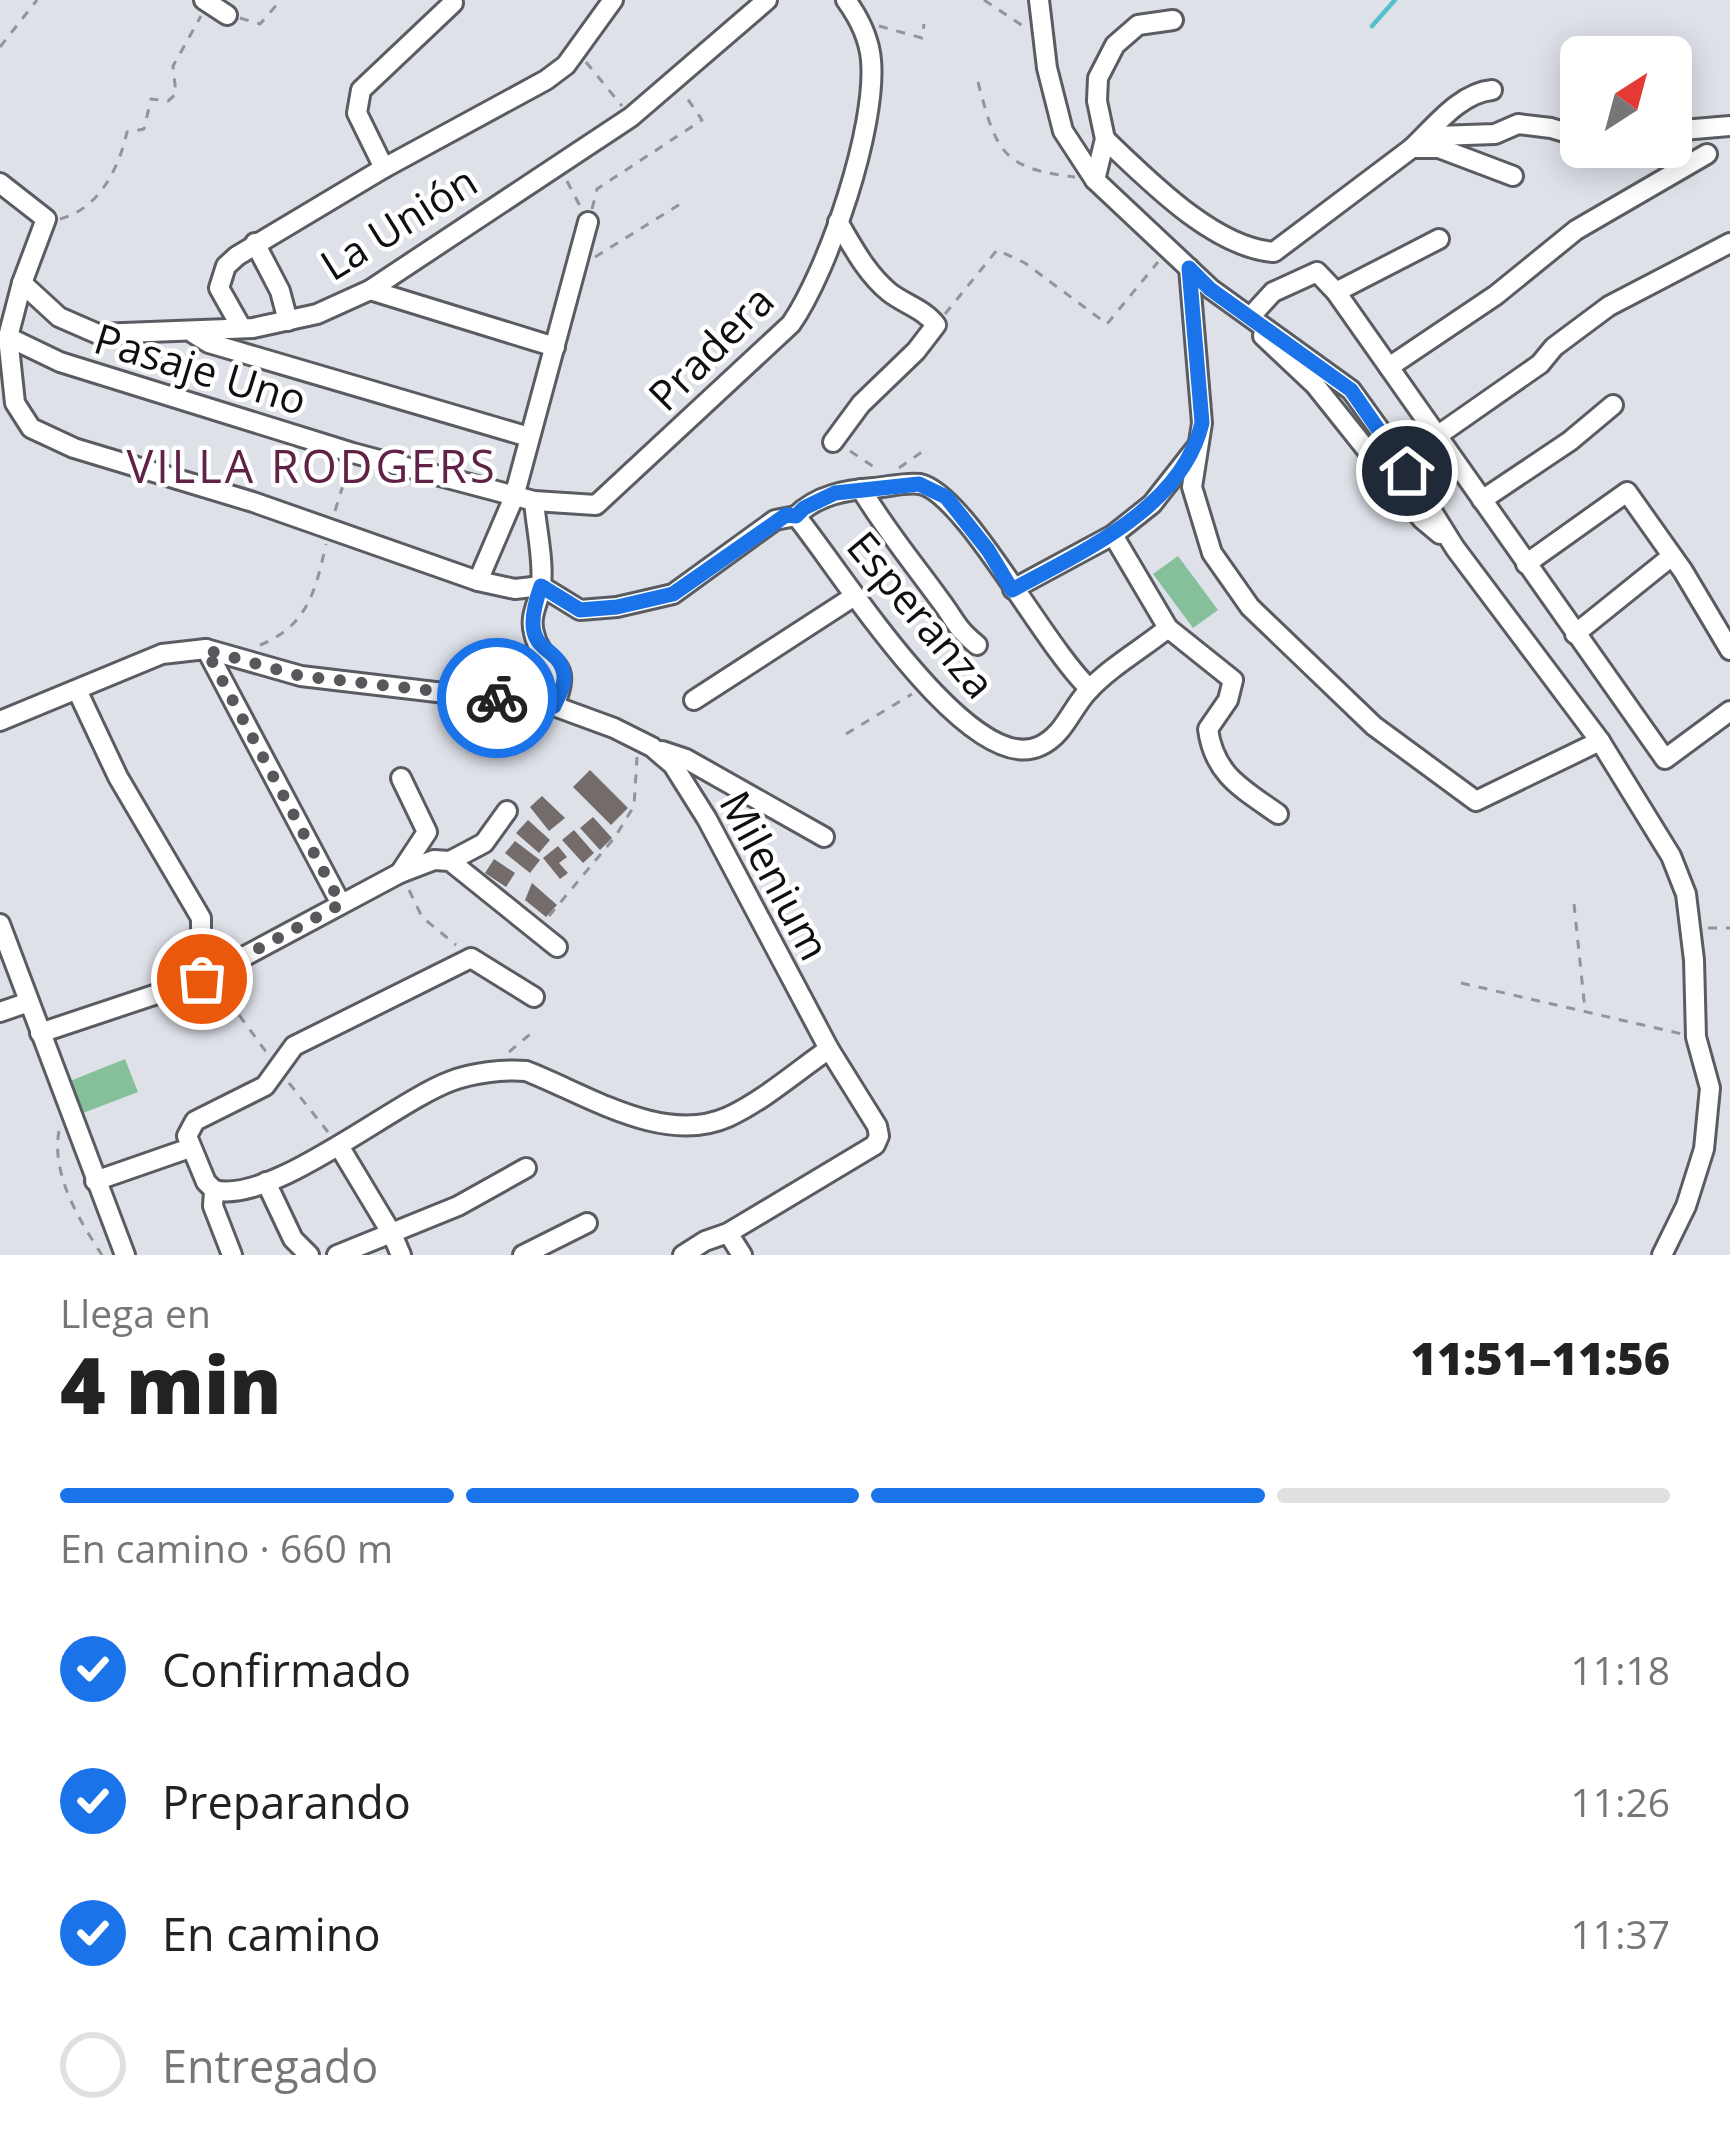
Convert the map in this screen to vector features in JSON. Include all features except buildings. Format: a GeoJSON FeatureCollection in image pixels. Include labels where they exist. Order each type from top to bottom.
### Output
{"type":"FeatureCollection","features":[{"type":"Feature","properties":{"kind":"street"},"geometry":{"type":"LineString","coordinates":[[241,327],[219,288],[226,266],[255,243],[384,167],[547,80],[578,51],[613,0]]}},
{"type":"Feature","properties":{"kind":"street","name":"La Unión"},"geometry":{"type":"LineString","coordinates":[[22,283],[59,317],[98,334],[194,333],[317,314],[370,290],[631,117],[767,0]]}},
{"type":"Feature","properties":{"kind":"street","name":"Pradera"},"geometry":{"type":"LineString","coordinates":[[524,499],[596,506],[791,324],[811,296],[838,222],[872,94],[870,55],[860,19],[847,0]]}},
{"type":"Feature","properties":{"kind":"street"},"geometry":{"type":"LineString","coordinates":[[1039,0],[1063,131],[1095,180],[1315,385],[1422,519],[1455,548]]}},
{"type":"Feature","properties":{"kind":"street"},"geometry":{"type":"LineString","coordinates":[[207,2],[227,15]]}},
{"type":"Feature","properties":{"kind":"street"},"geometry":{"type":"LineString","coordinates":[[384,167],[357,113],[361,90],[453,3]]}},
{"type":"Feature","properties":{"kind":"street"},"geometry":{"type":"LineString","coordinates":[[1095,180],[1106,140],[1097,101],[1098,78],[1115,45],[1138,26],[1173,20]]}},
{"type":"Feature","properties":{"kind":"street"},"geometry":{"type":"LineString","coordinates":[[1106,140],[1151,185],[1189,212],[1245,247],[1274,252],[1412,148],[1447,114],[1478,91],[1492,90]]}},
{"type":"Feature","properties":{"kind":"street"},"geometry":{"type":"LineString","coordinates":[[1412,148],[1438,136],[1495,134],[1518,124],[1560,130]]}},
{"type":"Feature","properties":{"kind":"street"},"geometry":{"type":"LineString","coordinates":[[1692,130],[1730,127]]}},
{"type":"Feature","properties":{"kind":"street"},"geometry":{"type":"LineString","coordinates":[[1412,148],[1439,148],[1514,176]]}},
{"type":"Feature","properties":{"kind":"street"},"geometry":{"type":"LineString","coordinates":[[1389,367],[1496,295],[1576,230],[1707,154]]}},
{"type":"Feature","properties":{"kind":"street"},"geometry":{"type":"LineString","coordinates":[[0,183],[46,219],[8,337]]}},
{"type":"Feature","properties":{"kind":"street"},"geometry":{"type":"LineString","coordinates":[[554,706],[564,675],[535,640],[532,621],[541,586],[524,499],[529,437],[588,222]]}},
{"type":"Feature","properties":{"kind":"street"},"geometry":{"type":"LineString","coordinates":[[832,442],[936,325],[930,316],[890,293],[870,272],[838,222]]}},
{"type":"Feature","properties":{"kind":"street"},"geometry":{"type":"LineString","coordinates":[[1336,292],[1439,239]]}},
{"type":"Feature","properties":{"kind":"street"},"geometry":{"type":"LineString","coordinates":[[255,243],[286,306],[288,321]]}},
{"type":"Feature","properties":{"kind":"street"},"geometry":{"type":"LineString","coordinates":[[1437,436],[1540,364],[1554,346],[1609,306],[1730,244]]}},
{"type":"Feature","properties":{"kind":"street"},"geometry":{"type":"LineString","coordinates":[[1189,268],[1202,423],[1192,488],[1212,553],[1250,607],[1374,726],[1476,801],[1600,741]]}},
{"type":"Feature","properties":{"kind":"street"},"geometry":{"type":"LineString","coordinates":[[1251,316],[1273,292],[1317,272],[1336,292],[1664,759],[1730,711]]}},
{"type":"Feature","properties":{"kind":"street"},"geometry":{"type":"LineString","coordinates":[[1210,289],[1351,390],[1455,548],[1600,741],[1671,856],[1686,894],[1696,1037],[1710,1088],[1704,1149],[1686,1207],[1662,1255]]}},
{"type":"Feature","properties":{"kind":"street"},"geometry":{"type":"LineString","coordinates":[[370,290],[555,347]]}},
{"type":"Feature","properties":{"kind":"street"},"geometry":{"type":"LineString","coordinates":[[194,333],[209,344],[529,437]]}},
{"type":"Feature","properties":{"kind":"street","name":"Pasaje Uno"},"geometry":{"type":"LineString","coordinates":[[8,337],[60,362],[353,453],[524,499]]}},
{"type":"Feature","properties":{"kind":"street","name":"Esperanza"},"geometry":{"type":"LineString","coordinates":[[8,337],[15,404],[22,418],[43,436],[253,502],[478,581],[515,590],[541,586],[580,610],[673,594],[775,520],[796,516],[854,596],[961,722],[984,740],[1009,750],[1027,751],[1045,744],[1062,729],[1090,688],[1168,628]]}},
{"type":"Feature","properties":{"kind":"street"},"geometry":{"type":"LineString","coordinates":[[1482,500],[1570,441],[1613,405]]}},
{"type":"Feature","properties":{"kind":"street"},"geometry":{"type":"LineString","coordinates":[[1012,590],[1113,535],[1152,504],[1196,448]]}},
{"type":"Feature","properties":{"kind":"street"},"geometry":{"type":"LineString","coordinates":[[796,516],[835,493],[861,489],[919,484],[946,497],[1070,670],[1090,688]]}},
{"type":"Feature","properties":{"kind":"street"},"geometry":{"type":"LineString","coordinates":[[861,489],[954,626],[976,645]]}},
{"type":"Feature","properties":{"kind":"street"},"geometry":{"type":"LineString","coordinates":[[1526,564],[1627,492],[1728,641]]}},
{"type":"Feature","properties":{"kind":"street"},"geometry":{"type":"LineString","coordinates":[[478,581],[524,499]]}},
{"type":"Feature","properties":{"kind":"street"},"geometry":{"type":"LineString","coordinates":[[1113,535],[1168,628],[1233,680],[1228,700],[1208,729],[1211,755],[1225,773],[1278,814]]}},
{"type":"Feature","properties":{"kind":"street"},"geometry":{"type":"LineString","coordinates":[[1575,634],[1672,556]]}},
{"type":"Feature","properties":{"kind":"street"},"geometry":{"type":"LineString","coordinates":[[694,700],[854,596]]}},
{"type":"Feature","properties":{"kind":"street"},"geometry":{"type":"LineString","coordinates":[[0,721],[162,654],[206,650],[341,904]]}},
{"type":"Feature","properties":{"kind":"street","name":"Milenium"},"geometry":{"type":"LineString","coordinates":[[206,650],[301,676],[554,706],[645,743],[673,765],[879,1136],[874,1145],[728,1233]]}},
{"type":"Feature","properties":{"kind":"street"},"geometry":{"type":"LineString","coordinates":[[77,690],[118,777],[201,918],[201,935],[167,993]]}},
{"type":"Feature","properties":{"kind":"street"},"geometry":{"type":"LineString","coordinates":[[645,743],[686,759],[824,837]]}},
{"type":"Feature","properties":{"kind":"street"},"geometry":{"type":"LineString","coordinates":[[400,873],[427,832],[401,778]]}},
{"type":"Feature","properties":{"kind":"street"},"geometry":{"type":"LineString","coordinates":[[40,1033],[202,979],[400,873],[434,860],[450,861],[484,843],[507,811]]}},
{"type":"Feature","properties":{"kind":"street"},"geometry":{"type":"LineString","coordinates":[[450,861],[557,946]]}},
{"type":"Feature","properties":{"kind":"street"},"geometry":{"type":"LineString","coordinates":[[0,924],[125,1255]]}},
{"type":"Feature","properties":{"kind":"street"},"geometry":{"type":"LineString","coordinates":[[232,1255],[213,1206],[214,1190],[190,1148],[189,1127],[265,1086],[294,1046],[472,958],[534,997]]}},
{"type":"Feature","properties":{"kind":"street"},"geometry":{"type":"LineString","coordinates":[[0,1012],[29,1002]]}},
{"type":"Feature","properties":{"kind":"street"},"geometry":{"type":"LineString","coordinates":[[214,1190],[230,1192],[266,1182],[452,1080],[526,1070],[668,1126],[708,1124],[732,1115],[829,1049]]}},
{"type":"Feature","properties":{"kind":"street"},"geometry":{"type":"LineString","coordinates":[[339,1146],[400,1255]]}},
{"type":"Feature","properties":{"kind":"street"},"geometry":{"type":"LineString","coordinates":[[95,1181],[190,1148]]}},
{"type":"Feature","properties":{"kind":"street"},"geometry":{"type":"LineString","coordinates":[[337,1255],[458,1206],[526,1168]]}},
{"type":"Feature","properties":{"kind":"street"},"geometry":{"type":"LineString","coordinates":[[266,1182],[293,1239],[309,1255]]}},
{"type":"Feature","properties":{"kind":"street"},"geometry":{"type":"LineString","coordinates":[[523,1255],[587,1222]]}},
{"type":"Feature","properties":{"kind":"street"},"geometry":{"type":"LineString","coordinates":[[683,1255],[705,1240],[728,1233],[742,1255]]}},
{"type":"Feature","properties":{"kind":"path"},"geometry":{"type":"LineString","coordinates":[[0,46],[37,0]]}},
{"type":"Feature","properties":{"kind":"path"},"geometry":{"type":"LineString","coordinates":[[227,15],[260,24],[281,0]]}},
{"type":"Feature","properties":{"kind":"path"},"geometry":{"type":"LineString","coordinates":[[984,0],[1044,40]]}},
{"type":"Feature","properties":{"kind":"path"},"geometry":{"type":"LineString","coordinates":[[46,219],[66,219],[86,207],[121,161],[127,132],[144,129],[151,99],[168,101],[176,94],[173,66],[207,2]]}},
{"type":"Feature","properties":{"kind":"path"},"geometry":{"type":"LineString","coordinates":[[860,19],[922,38],[924,24]]}},
{"type":"Feature","properties":{"kind":"path"},"geometry":{"type":"LineString","coordinates":[[578,51],[631,117]]}},
{"type":"Feature","properties":{"kind":"path"},"geometry":{"type":"LineString","coordinates":[[588,222],[597,189],[702,119],[674,80]]}},
{"type":"Feature","properties":{"kind":"path"},"geometry":{"type":"LineString","coordinates":[[978,82],[990,128],[1013,163],[1034,173],[1095,180]]}},
{"type":"Feature","properties":{"kind":"path"},"geometry":{"type":"LineString","coordinates":[[558,164],[588,222]]}},
{"type":"Feature","properties":{"kind":"path"},"geometry":{"type":"LineString","coordinates":[[575,269],[686,201]]}},
{"type":"Feature","properties":{"kind":"path"},"geometry":{"type":"LineString","coordinates":[[936,325],[997,250],[1025,263],[1107,324],[1147,270],[1173,250]]}},
{"type":"Feature","properties":{"kind":"path"},"geometry":{"type":"LineString","coordinates":[[832,442],[872,462],[884,479]]}},
{"type":"Feature","properties":{"kind":"path"},"geometry":{"type":"LineString","coordinates":[[267,643],[314,596],[353,453]]}},
{"type":"Feature","properties":{"kind":"path"},"geometry":{"type":"LineString","coordinates":[[846,734],[928,684]]}},
{"type":"Feature","properties":{"kind":"path"},"geometry":{"type":"LineString","coordinates":[[537,932],[615,837],[634,806],[645,743]]}},
{"type":"Feature","properties":{"kind":"path"},"geometry":{"type":"LineString","coordinates":[[400,873],[422,916],[472,958]]}},
{"type":"Feature","properties":{"kind":"path"},"geometry":{"type":"LineString","coordinates":[[1574,904],[1586,1012]]}},
{"type":"Feature","properties":{"kind":"path"},"geometry":{"type":"LineString","coordinates":[[1691,928],[1730,928]]}},
{"type":"Feature","properties":{"kind":"path"},"geometry":{"type":"LineString","coordinates":[[1461,983],[1696,1037]]}},
{"type":"Feature","properties":{"kind":"path"},"geometry":{"type":"LineString","coordinates":[[65,1100],[56,1150],[75,1215],[101,1255]]}},
{"type":"Feature","properties":{"kind":"green space"},"geometry":{"type":"Polygon","coordinates":[[[1178,556],[1218,610],[1193,628],[1153,574],[1178,556]]]}},
{"type":"Feature","properties":{"kind":"green space"},"geometry":{"type":"Polygon","coordinates":[[[125,1059],[138,1092],[83,1113],[70,1081],[125,1059]]]}},
{"type":"Feature","properties":{"kind":"waterway"},"geometry":{"type":"LineString","coordinates":[[1372,26],[1395,0]]}},
{"type":"Feature","properties":{"kind":"way so far"},"geometry":{"type":"LineString","coordinates":[[202,979],[341,904],[206,650],[301,676],[497,698]]}},
{"type":"Feature","properties":{"kind":"district","name":"VILLA RODGERS"},"geometry":{"type":"Point","coordinates":[312,465]}},
{"type":"Feature","properties":{"kind":"route"},"geometry":{"type":"LineString","coordinates":[[497,698],[554,706],[563,685],[560,666],[535,640],[532,621],[541,586],[580,610],[673,594],[775,520],[796,516],[835,493],[919,484],[946,497],[1012,590],[1113,535],[1152,504],[1196,448],[1202,423],[1189,268],[1210,289],[1351,390],[1407,471]]}}]}
